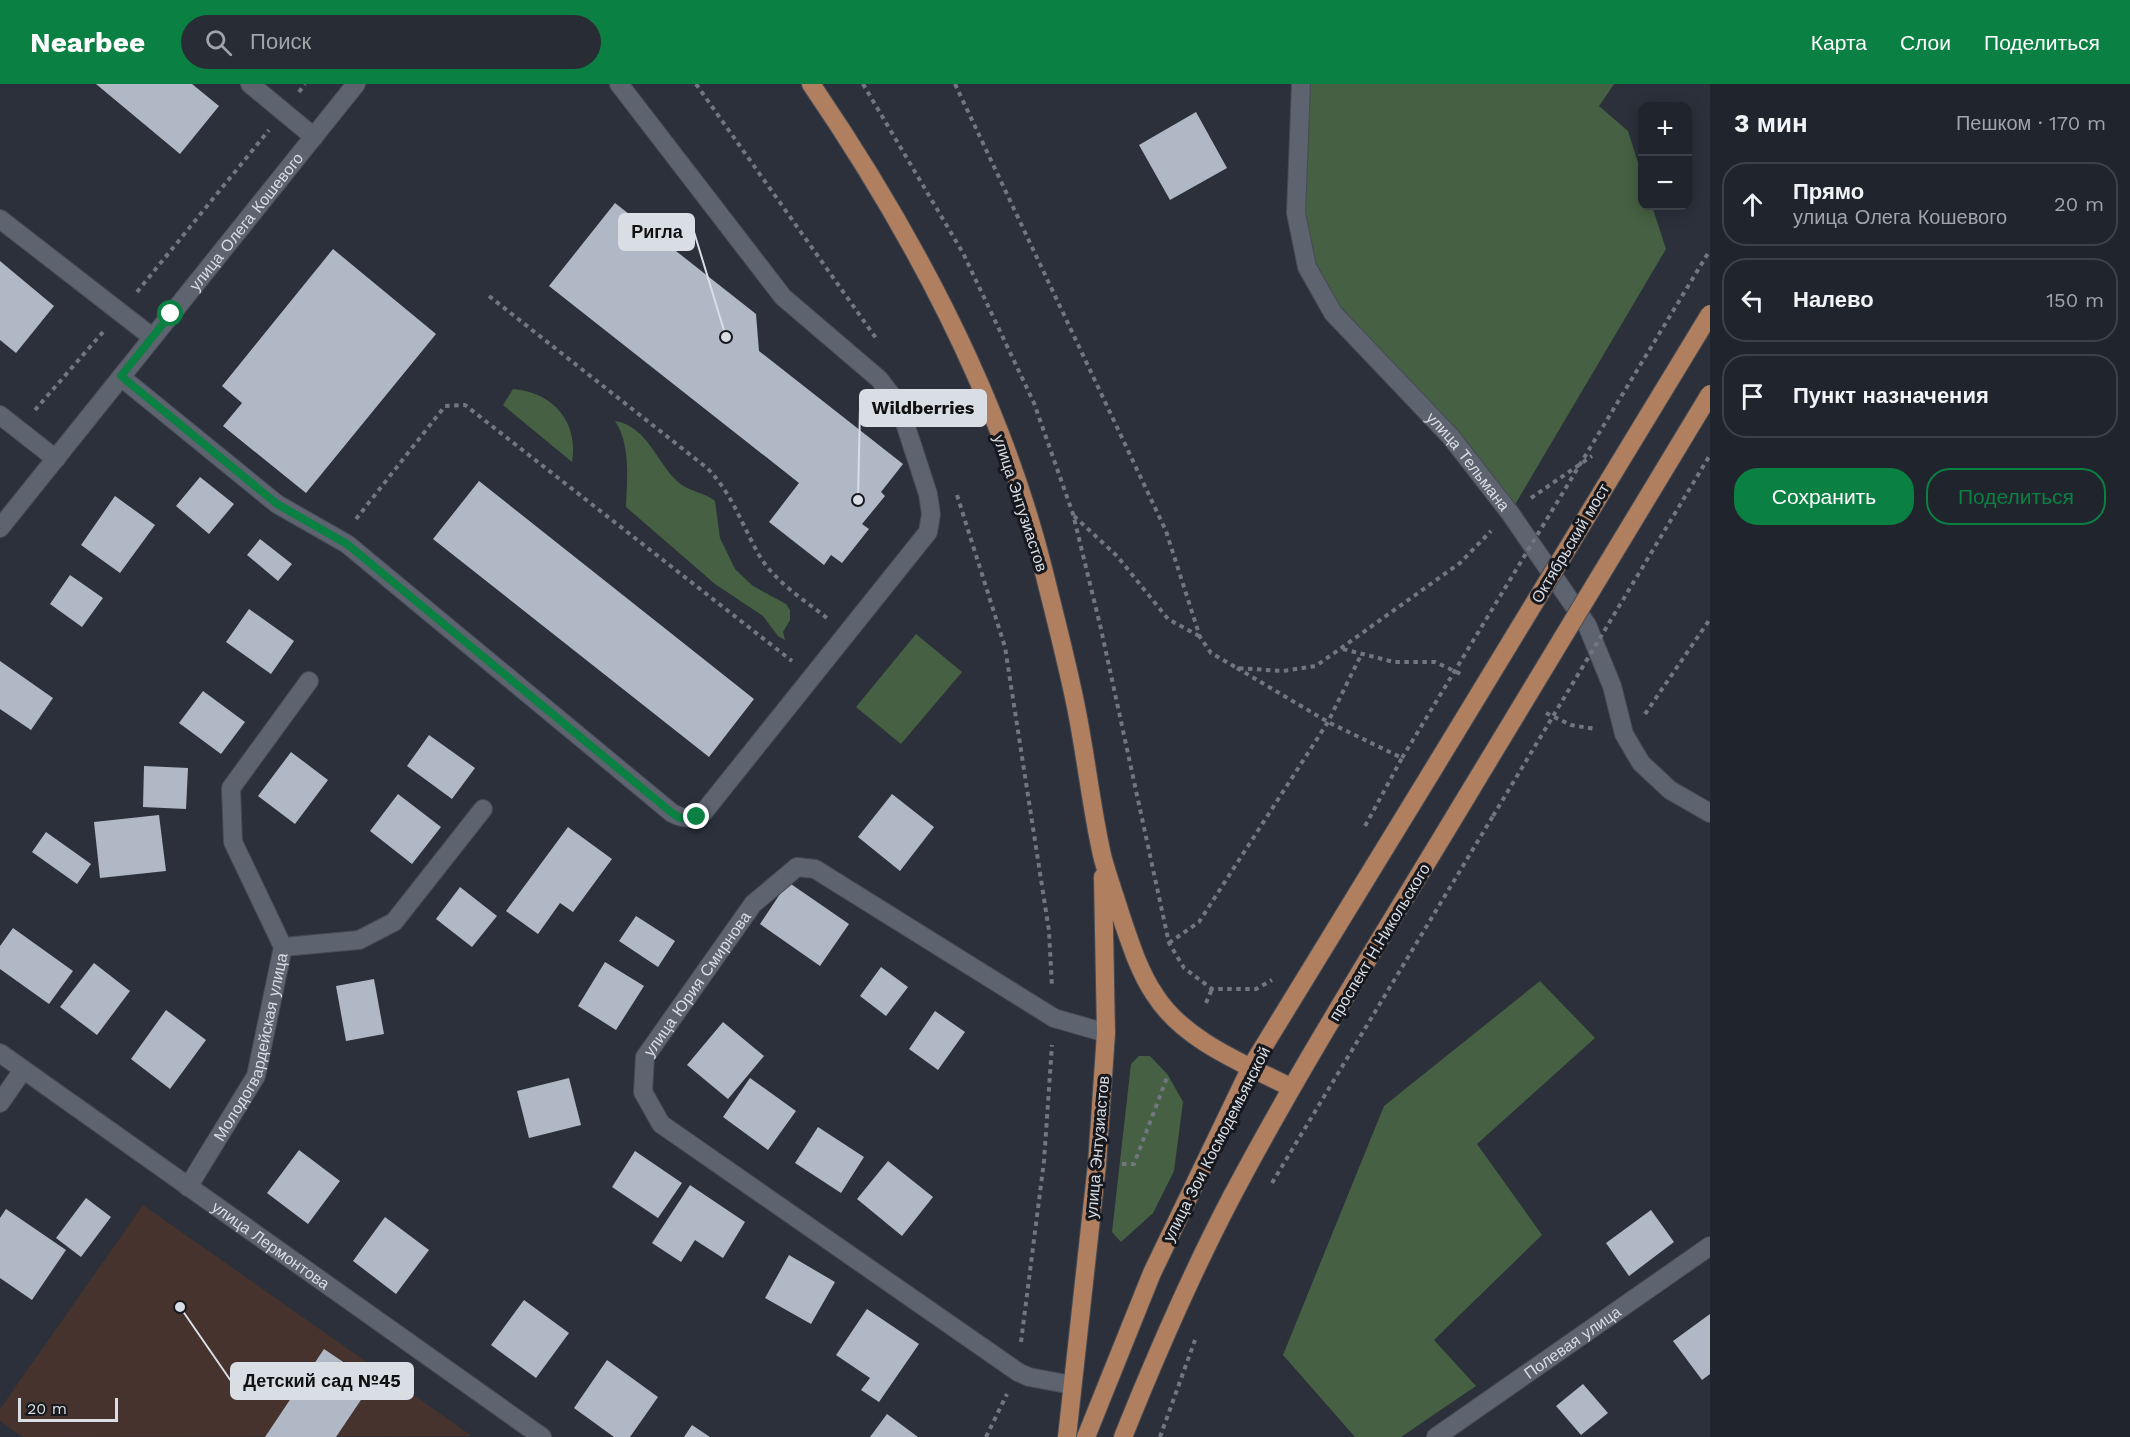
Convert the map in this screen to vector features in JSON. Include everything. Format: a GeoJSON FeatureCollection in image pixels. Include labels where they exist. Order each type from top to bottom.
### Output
{"type":"FeatureCollection","features":[{"type":"Feature","properties":{"kind":"main road","name":"улица Энтузиастов"},"geometry":{"type":"LineString","coordinates":[[811,84],[846,136],[919,261],[966,353],[1014,472],[1043,568],[1076,705],[1102,856],[1128,937],[1154,995],[1183,1027],[1292,1088]]}},
{"type":"Feature","properties":{"kind":"main road","name":"Октябрьский мост"},"geometry":{"type":"LineString","coordinates":[[1431,773],[1710,314]]}},
{"type":"Feature","properties":{"kind":"main road","name":"проспект Н.Никольского"},"geometry":{"type":"LineString","coordinates":[[1292,1088],[1710,394]]}},
{"type":"Feature","properties":{"kind":"main road","name":"улица Зои Космодемьянской"},"geometry":{"type":"LineString","coordinates":[[1086,1437],[1152,1273],[1251,1067],[1431,773]]}},
{"type":"Feature","properties":{"kind":"main road","name":"улица Энтузиастов"},"geometry":{"type":"LineString","coordinates":[[1067,1437],[1096,1164],[1106,1033],[1102,856]]}},
{"type":"Feature","properties":{"kind":"main road"},"geometry":{"type":"LineString","coordinates":[[1123,1437],[1174,1315],[1231,1197],[1292,1088]]}},
{"type":"Feature","properties":{"kind":"street"},"geometry":{"type":"LineString","coordinates":[[250,84],[314,137]]}},
{"type":"Feature","properties":{"kind":"street","name":"улица Олега Кошевого"},"geometry":{"type":"LineString","coordinates":[[0,528],[356,84]]}},
{"type":"Feature","properties":{"kind":"street"},"geometry":{"type":"LineString","coordinates":[[121,376],[277,504],[340,539],[680,818],[689,818],[703,813],[928,532],[931,514],[904,416],[879,380],[783,297],[619,84]]}},
{"type":"Feature","properties":{"kind":"street","name":"улица Тельмана"},"geometry":{"type":"LineString","coordinates":[[1301,84],[1296,213],[1307,267],[1333,313],[1451,437],[1510,513],[1587,625],[1612,686],[1624,734],[1641,763],[1670,790],[1710,813]]}},
{"type":"Feature","properties":{"kind":"street"},"geometry":{"type":"LineString","coordinates":[[0,219],[152,337]]}},
{"type":"Feature","properties":{"kind":"street"},"geometry":{"type":"LineString","coordinates":[[0,415],[56,459]]}},
{"type":"Feature","properties":{"kind":"street","name":"Молодогвардейская улица"},"geometry":{"type":"LineString","coordinates":[[188,1187],[256,1076],[283,947],[233,842],[231,788],[309,681]]}},
{"type":"Feature","properties":{"kind":"street"},"geometry":{"type":"LineString","coordinates":[[283,947],[358,940],[394,922],[483,809]]}},
{"type":"Feature","properties":{"kind":"street","name":"улица Юрия Смирнова"},"geometry":{"type":"LineString","coordinates":[[1072,1385],[1029,1377],[1018,1372],[661,1124],[643,1092],[645,1057],[753,904],[797,867],[814,869],[1053,1018],[1106,1033]]}},
{"type":"Feature","properties":{"kind":"street","name":"улица Лермонтова"},"geometry":{"type":"LineString","coordinates":[[0,1053],[542,1437]]}},
{"type":"Feature","properties":{"kind":"street"},"geometry":{"type":"LineString","coordinates":[[0,1103],[23,1070]]}},
{"type":"Feature","properties":{"kind":"street","name":"Полевая улица"},"geometry":{"type":"LineString","coordinates":[[1436,1437],[1710,1246]]}},
{"type":"Feature","properties":{"kind":"path"},"geometry":{"type":"LineString","coordinates":[[18,429],[120,314],[305,84]]}},
{"type":"Feature","properties":{"kind":"path"},"geometry":{"type":"LineString","coordinates":[[696,84],[885,351]]}},
{"type":"Feature","properties":{"kind":"path"},"geometry":{"type":"LineString","coordinates":[[955,84],[1166,531],[1200,637],[1211,653],[1328,722],[1402,758]]}},
{"type":"Feature","properties":{"kind":"path"},"geometry":{"type":"LineString","coordinates":[[1363,829],[1402,758],[1710,250]]}},
{"type":"Feature","properties":{"kind":"path"},"geometry":{"type":"LineString","coordinates":[[489,296],[707,468],[729,494],[768,567],[787,587],[846,634]]}},
{"type":"Feature","properties":{"kind":"path"},"geometry":{"type":"LineString","coordinates":[[340,539],[445,406],[465,405],[812,676]]}},
{"type":"Feature","properties":{"kind":"path"},"geometry":{"type":"LineString","coordinates":[[1265,1194],[1710,455]]}},
{"type":"Feature","properties":{"kind":"path"},"geometry":{"type":"LineString","coordinates":[[953,483],[1005,647],[1049,931],[1053,1018],[1044,1161],[1018,1372],[986,1437]]}},
{"type":"Feature","properties":{"kind":"path"},"geometry":{"type":"LineString","coordinates":[[1237,668],[1283,671],[1316,666],[1460,563],[1510,513]]}},
{"type":"Feature","properties":{"kind":"path"},"geometry":{"type":"LineString","coordinates":[[1073,514],[1118,556],[1168,619],[1200,637]]}},
{"type":"Feature","properties":{"kind":"path"},"geometry":{"type":"LineString","coordinates":[[1624,734],[1640,721],[1710,619]]}},
{"type":"Feature","properties":{"kind":"path"},"geometry":{"type":"LineString","coordinates":[[1276,975],[1256,989],[1212,989],[1184,968],[1169,943],[1199,922],[1328,722],[1361,655],[1342,649]]}},
{"type":"Feature","properties":{"kind":"path"},"geometry":{"type":"LineString","coordinates":[[1206,1003],[1212,989]]}},
{"type":"Feature","properties":{"kind":"path"},"geometry":{"type":"LineString","coordinates":[[1119,1164],[1134,1164],[1168,1075]]}},
{"type":"Feature","properties":{"kind":"path"},"geometry":{"type":"LineString","coordinates":[[1160,1437],[1199,1330]]}},
{"type":"Feature","properties":{"kind":"shaded area"},"geometry":{"type":"Polygon","coordinates":[[[143,1205],[472,1436],[23,1437],[0,1421],[0,1409],[143,1205]]]}},
{"type":"Feature","properties":{"kind":"green space"},"geometry":{"type":"Polygon","coordinates":[[[1301,84],[1614,84],[1599,106],[1628,131],[1638,162],[1638,210],[1653,210],[1666,249],[1510,513],[1333,313],[1296,213],[1301,84]]]}},
{"type":"Feature","properties":{"kind":"green space"},"geometry":{"type":"Polygon","coordinates":[[[513,389],[540,396],[560,411],[571,434],[572,462],[503,405],[513,389]]]}},
{"type":"Feature","properties":{"kind":"green space"},"geometry":{"type":"Polygon","coordinates":[[[615,421],[626,424],[643,437],[678,482],[715,501],[720,538],[735,569],[753,586],[786,604],[790,610],[790,620],[783,632],[785,640],[778,636],[763,616],[715,584],[626,507],[626,451],[615,421]]]}},
{"type":"Feature","properties":{"kind":"green space"},"geometry":{"type":"Polygon","coordinates":[[[916,634],[962,672],[901,744],[856,707],[916,634]]]}},
{"type":"Feature","properties":{"kind":"green space"},"geometry":{"type":"Polygon","coordinates":[[[1540,981],[1595,1038],[1477,1144],[1542,1235],[1434,1340],[1476,1386],[1401,1437],[1355,1437],[1283,1355],[1384,1106],[1540,981]]]}},
{"type":"Feature","properties":{"kind":"green space"},"geometry":{"type":"Polygon","coordinates":[[[1139,1056],[1150,1056],[1168,1075],[1183,1102],[1174,1171],[1153,1213],[1121,1242],[1112,1232],[1131,1064],[1139,1056]]]}},
{"type":"Feature","properties":{"kind":"building"},"geometry":{"type":"Polygon","coordinates":[[[96,84],[192,84],[219,106],[180,154],[96,84]]]}},
{"type":"Feature","properties":{"kind":"building"},"geometry":{"type":"Polygon","coordinates":[[[1196,112],[1227,168],[1170,200],[1139,145],[1196,112]]]}},
{"type":"Feature","properties":{"kind":"building"},"geometry":{"type":"Polygon","coordinates":[[[615,203],[756,314],[759,351],[903,464],[881,492],[885,496],[862,524],[869,529],[842,563],[831,555],[824,565],[769,522],[799,483],[549,286],[615,203]]]}},
{"type":"Feature","properties":{"kind":"building"},"geometry":{"type":"Polygon","coordinates":[[[333,249],[436,334],[306,493],[223,426],[242,403],[222,386],[333,249]]]}},
{"type":"Feature","properties":{"kind":"building"},"geometry":{"type":"Polygon","coordinates":[[[0,261],[54,306],[16,353],[0,340],[0,261]]]}},
{"type":"Feature","properties":{"kind":"building"},"geometry":{"type":"Polygon","coordinates":[[[200,477],[234,504],[209,534],[176,506],[200,477]]]}},
{"type":"Feature","properties":{"kind":"building"},"geometry":{"type":"Polygon","coordinates":[[[479,481],[754,699],[709,757],[433,539],[479,481]]]}},
{"type":"Feature","properties":{"kind":"building"},"geometry":{"type":"Polygon","coordinates":[[[115,496],[155,525],[120,573],[81,545],[115,496]]]}},
{"type":"Feature","properties":{"kind":"building"},"geometry":{"type":"Polygon","coordinates":[[[260,539],[292,564],[278,581],[247,555],[260,539]]]}},
{"type":"Feature","properties":{"kind":"building"},"geometry":{"type":"Polygon","coordinates":[[[70,575],[103,598],[82,627],[50,604],[70,575]]]}},
{"type":"Feature","properties":{"kind":"building"},"geometry":{"type":"Polygon","coordinates":[[[249,609],[294,641],[271,674],[226,642],[249,609]]]}},
{"type":"Feature","properties":{"kind":"building"},"geometry":{"type":"Polygon","coordinates":[[[0,661],[53,698],[31,730],[0,709],[0,661]]]}},
{"type":"Feature","properties":{"kind":"building"},"geometry":{"type":"Polygon","coordinates":[[[203,691],[245,722],[221,754],[179,723],[203,691]]]}},
{"type":"Feature","properties":{"kind":"building"},"geometry":{"type":"Polygon","coordinates":[[[429,735],[475,768],[452,799],[407,766],[429,735]]]}},
{"type":"Feature","properties":{"kind":"building"},"geometry":{"type":"Polygon","coordinates":[[[291,752],[328,780],[295,824],[258,796],[291,752]]]}},
{"type":"Feature","properties":{"kind":"building"},"geometry":{"type":"Polygon","coordinates":[[[144,766],[188,768],[186,809],[143,807],[144,766]]]}},
{"type":"Feature","properties":{"kind":"building"},"geometry":{"type":"Polygon","coordinates":[[[398,794],[441,827],[412,864],[370,831],[398,794]]]}},
{"type":"Feature","properties":{"kind":"building"},"geometry":{"type":"Polygon","coordinates":[[[892,794],[934,827],[900,871],[858,837],[892,794]]]}},
{"type":"Feature","properties":{"kind":"building"},"geometry":{"type":"Polygon","coordinates":[[[159,815],[166,871],[100,878],[94,822],[159,815]]]}},
{"type":"Feature","properties":{"kind":"building"},"geometry":{"type":"Polygon","coordinates":[[[568,827],[612,859],[573,912],[560,903],[538,934],[506,911],[568,827]]]}},
{"type":"Feature","properties":{"kind":"building"},"geometry":{"type":"Polygon","coordinates":[[[46,832],[91,864],[77,884],[32,852],[46,832]]]}},
{"type":"Feature","properties":{"kind":"building"},"geometry":{"type":"Polygon","coordinates":[[[788,882],[849,924],[820,966],[760,924],[788,882]]]}},
{"type":"Feature","properties":{"kind":"building"},"geometry":{"type":"Polygon","coordinates":[[[460,887],[497,916],[472,947],[436,919],[460,887]]]}},
{"type":"Feature","properties":{"kind":"building"},"geometry":{"type":"Polygon","coordinates":[[[636,916],[675,941],[658,967],[619,941],[636,916]]]}},
{"type":"Feature","properties":{"kind":"building"},"geometry":{"type":"Polygon","coordinates":[[[13,928],[73,971],[49,1004],[0,969],[0,946],[13,928]]]}},
{"type":"Feature","properties":{"kind":"building"},"geometry":{"type":"Polygon","coordinates":[[[605,962],[644,986],[616,1030],[578,1006],[605,962]]]}},
{"type":"Feature","properties":{"kind":"building"},"geometry":{"type":"Polygon","coordinates":[[[94,963],[130,991],[97,1035],[60,1007],[94,963]]]}},
{"type":"Feature","properties":{"kind":"building"},"geometry":{"type":"Polygon","coordinates":[[[881,967],[908,987],[886,1016],[860,996],[881,967]]]}},
{"type":"Feature","properties":{"kind":"building"},"geometry":{"type":"Polygon","coordinates":[[[374,979],[384,1034],[346,1041],[336,986],[374,979]]]}},
{"type":"Feature","properties":{"kind":"building"},"geometry":{"type":"Polygon","coordinates":[[[166,1010],[206,1040],[170,1089],[131,1059],[166,1010]]]}},
{"type":"Feature","properties":{"kind":"building"},"geometry":{"type":"Polygon","coordinates":[[[935,1011],[965,1032],[938,1070],[909,1049],[935,1011]]]}},
{"type":"Feature","properties":{"kind":"building"},"geometry":{"type":"Polygon","coordinates":[[[723,1022],[764,1056],[728,1099],[687,1065],[723,1022]]]}},
{"type":"Feature","properties":{"kind":"building"},"geometry":{"type":"Polygon","coordinates":[[[569,1078],[581,1125],[529,1138],[517,1091],[569,1078]]]}},
{"type":"Feature","properties":{"kind":"building"},"geometry":{"type":"Polygon","coordinates":[[[750,1078],[796,1111],[768,1150],[723,1117],[750,1078]]]}},
{"type":"Feature","properties":{"kind":"building"},"geometry":{"type":"Polygon","coordinates":[[[818,1127],[864,1157],[841,1193],[795,1163],[818,1127]]]}},
{"type":"Feature","properties":{"kind":"building"},"geometry":{"type":"Polygon","coordinates":[[[299,1150],[340,1181],[308,1224],[267,1193],[299,1150]]]}},
{"type":"Feature","properties":{"kind":"building"},"geometry":{"type":"Polygon","coordinates":[[[635,1151],[682,1183],[658,1218],[612,1187],[635,1151]]]}},
{"type":"Feature","properties":{"kind":"building"},"geometry":{"type":"Polygon","coordinates":[[[888,1161],[933,1197],[902,1236],[857,1199],[888,1161]]]}},
{"type":"Feature","properties":{"kind":"building"},"geometry":{"type":"Polygon","coordinates":[[[690,1185],[745,1222],[723,1258],[695,1240],[681,1262],[652,1243],[690,1185]]]}},
{"type":"Feature","properties":{"kind":"building"},"geometry":{"type":"Polygon","coordinates":[[[86,1198],[111,1217],[81,1257],[56,1238],[86,1198]]]}},
{"type":"Feature","properties":{"kind":"building"},"geometry":{"type":"Polygon","coordinates":[[[6,1209],[66,1250],[32,1300],[0,1278],[0,1218],[6,1209]]]}},
{"type":"Feature","properties":{"kind":"building"},"geometry":{"type":"Polygon","coordinates":[[[1651,1210],[1674,1242],[1629,1276],[1606,1243],[1651,1210]]]}},
{"type":"Feature","properties":{"kind":"building"},"geometry":{"type":"Polygon","coordinates":[[[385,1217],[429,1250],[396,1294],[353,1261],[385,1217]]]}},
{"type":"Feature","properties":{"kind":"building"},"geometry":{"type":"Polygon","coordinates":[[[789,1255],[835,1282],[811,1324],[765,1298],[789,1255]]]}},
{"type":"Feature","properties":{"kind":"building"},"geometry":{"type":"Polygon","coordinates":[[[524,1300],[569,1333],[536,1378],[491,1345],[524,1300]]]}},
{"type":"Feature","properties":{"kind":"building"},"geometry":{"type":"Polygon","coordinates":[[[867,1309],[919,1344],[879,1402],[861,1390],[870,1378],[836,1355],[867,1309]]]}},
{"type":"Feature","properties":{"kind":"building"},"geometry":{"type":"Polygon","coordinates":[[[1710,1314],[1710,1374],[1702,1380],[1673,1341],[1710,1314]]]}},
{"type":"Feature","properties":{"kind":"building"},"geometry":{"type":"Polygon","coordinates":[[[324,1349],[373,1382],[336,1437],[265,1437],[324,1349]]]}},
{"type":"Feature","properties":{"kind":"building"},"geometry":{"type":"Polygon","coordinates":[[[607,1360],[658,1397],[630,1437],[614,1437],[574,1408],[607,1360]]]}},
{"type":"Feature","properties":{"kind":"building"},"geometry":{"type":"Polygon","coordinates":[[[1583,1384],[1608,1413],[1581,1435],[1556,1406],[1583,1384]]]}},
{"type":"Feature","properties":{"kind":"building"},"geometry":{"type":"Polygon","coordinates":[[[887,1414],[918,1437],[870,1437],[887,1414]]]}},
{"type":"Feature","properties":{"kind":"building"},"geometry":{"type":"Polygon","coordinates":[[[692,1425],[710,1437],[684,1437],[692,1425]]]}},
{"type":"Feature","properties":{"kind":"place","name":"Ригла"},"geometry":{"type":"Point","coordinates":[726,337]}},
{"type":"Feature","properties":{"kind":"place","name":"Wildberries"},"geometry":{"type":"Point","coordinates":[858,500]}},
{"type":"Feature","properties":{"kind":"place","name":"Детский сад №45"},"geometry":{"type":"Point","coordinates":[180,1307]}},
{"type":"Feature","properties":{"kind":"route"},"geometry":{"type":"LineString","coordinates":[[171,314],[121,376],[277,504],[347,544],[672,813],[680,818],[697,817]]}}]}
